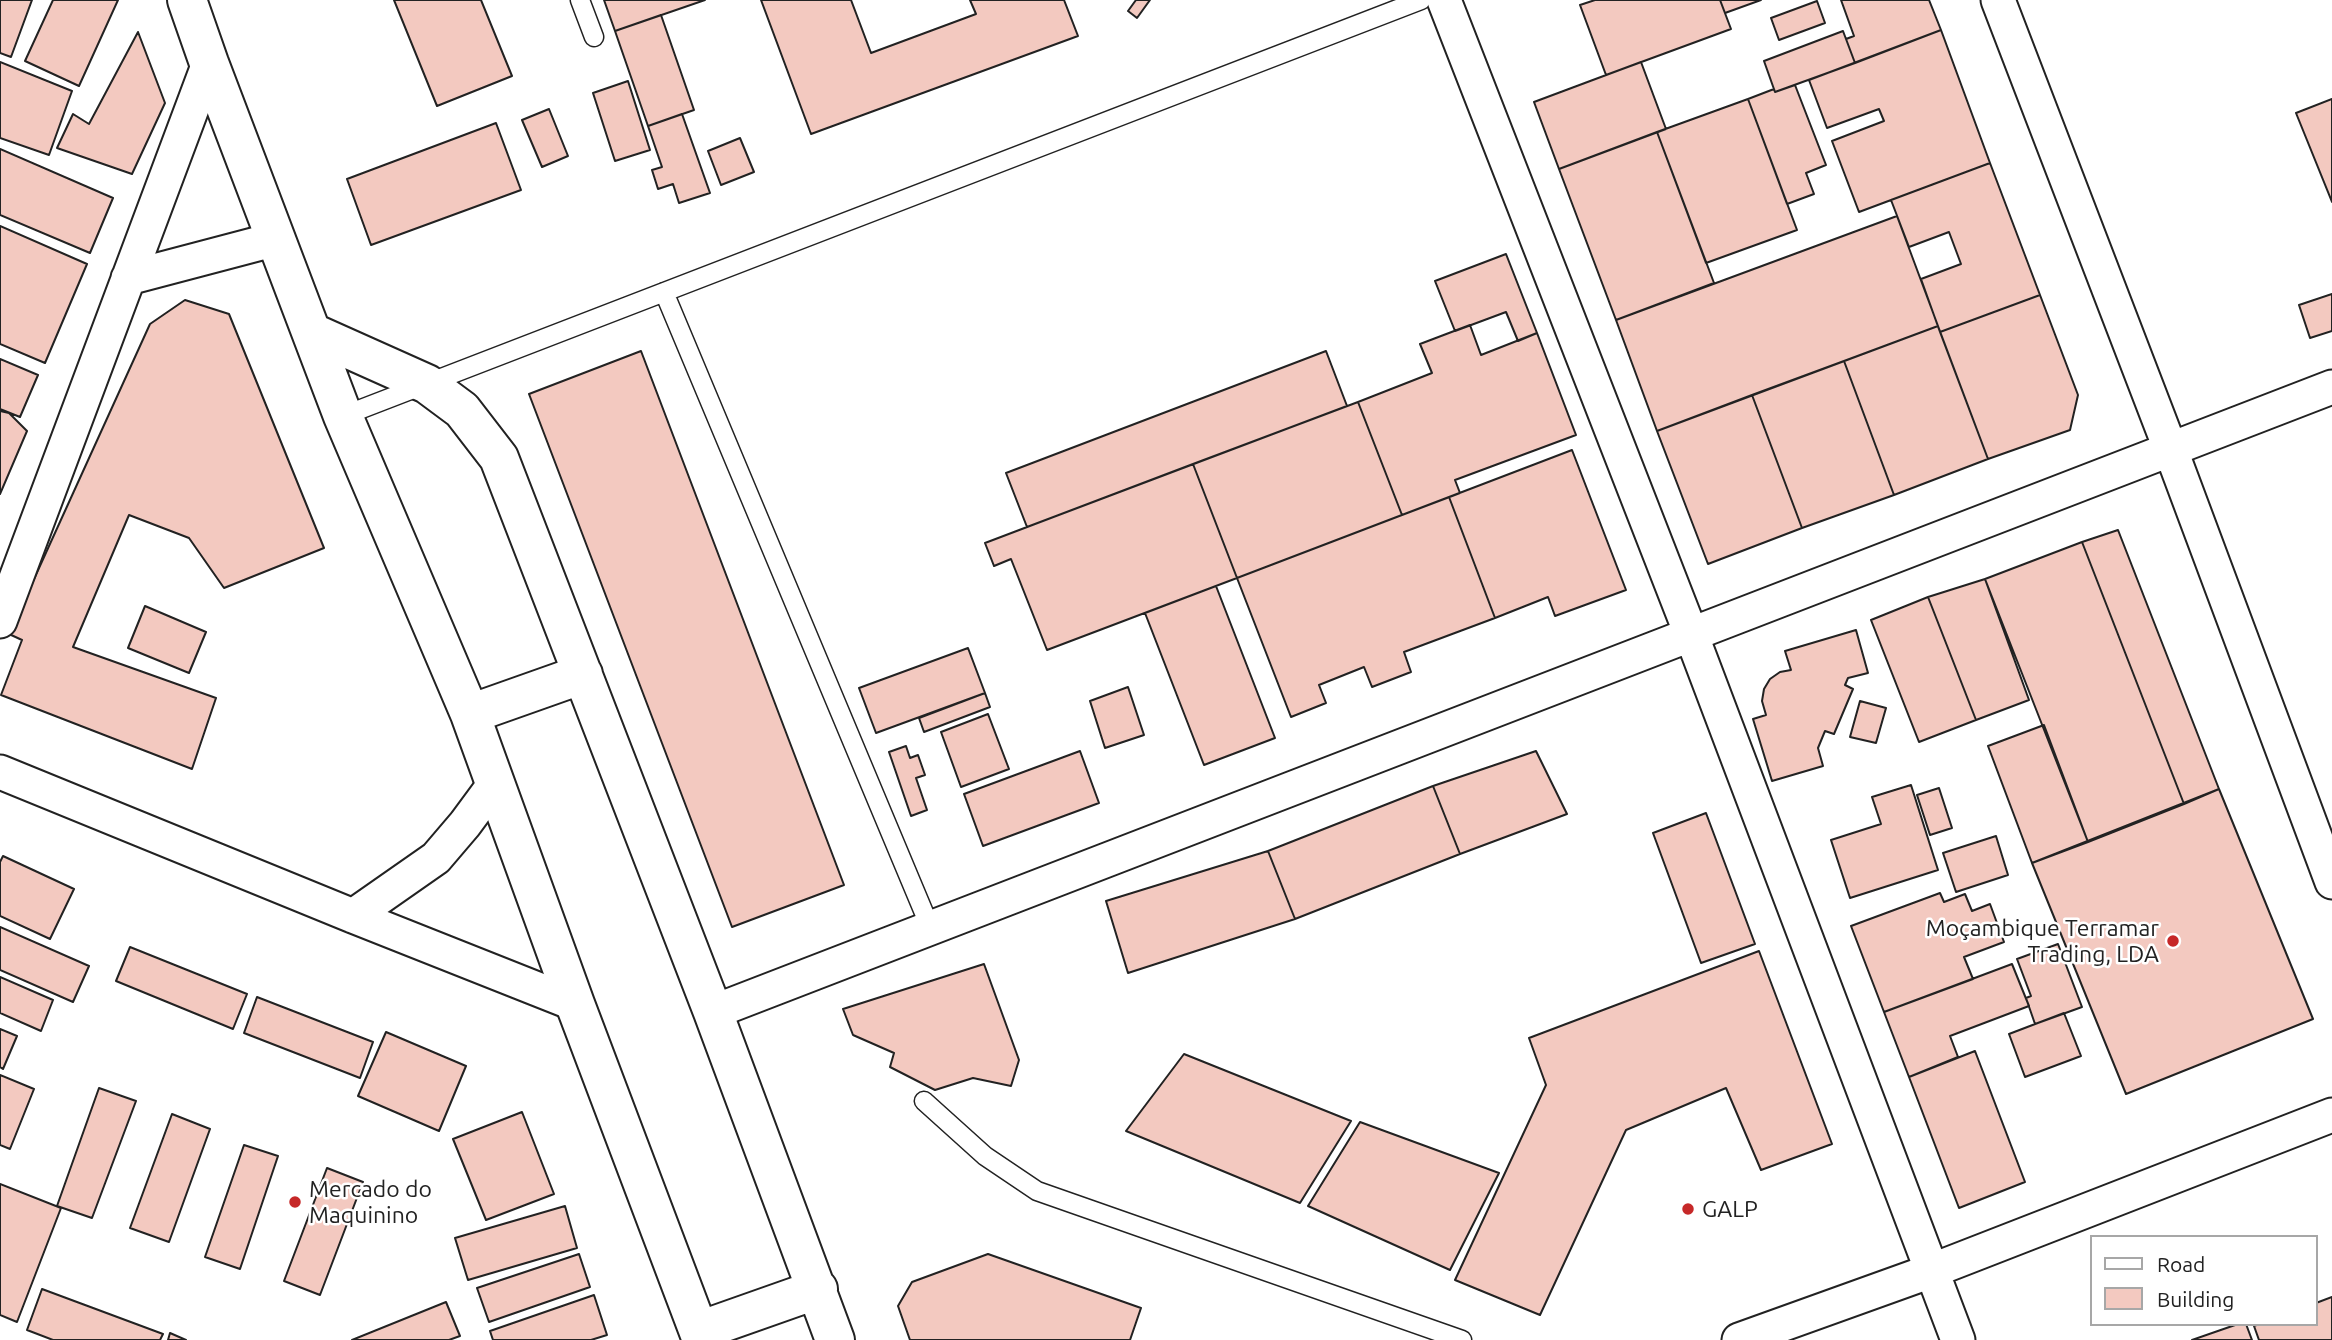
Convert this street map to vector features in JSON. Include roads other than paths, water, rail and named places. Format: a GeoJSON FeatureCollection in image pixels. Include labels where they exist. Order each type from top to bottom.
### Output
{"type":"FeatureCollection","features":[{"type":"Feature","properties":{"kind":"street"},"geometry":{"type":"LineString","coordinates":[[187,0],[344,416],[470,714],[700,1336],[818,1289]]}},
{"type":"Feature","properties":{"kind":"street"},"geometry":{"type":"LineString","coordinates":[[1444,0],[1690,634],[1958,1340]]}},
{"type":"Feature","properties":{"kind":"street"},"geometry":{"type":"LineString","coordinates":[[1998,0],[2171,448],[2332,882]]}},
{"type":"Feature","properties":{"kind":"street"},"geometry":{"type":"LineString","coordinates":[[0,621],[209,63]]}},
{"type":"Feature","properties":{"kind":"street"},"geometry":{"type":"LineString","coordinates":[[128,278],[276,239]]}},
{"type":"Feature","properties":{"kind":"street"},"geometry":{"type":"LineString","coordinates":[[313,333],[427,384],[462,410],[499,458],[713,1012],[835,1340]]}},
{"type":"Feature","properties":{"kind":"street"},"geometry":{"type":"LineString","coordinates":[[713,1012],[2332,387]]}},
{"type":"Feature","properties":{"kind":"street"},"geometry":{"type":"LineString","coordinates":[[470,714],[583,674]]}},
{"type":"Feature","properties":{"kind":"street"},"geometry":{"type":"LineString","coordinates":[[0,772],[575,1004]]}},
{"type":"Feature","properties":{"kind":"street"},"geometry":{"type":"LineString","coordinates":[[353,916],[436,858],[466,824],[496,782]]}},
{"type":"Feature","properties":{"kind":"street"},"geometry":{"type":"LineString","coordinates":[[1739,1340],[1931,1271],[2332,1115]]}},
{"type":"Feature","properties":{"kind":"lane"},"geometry":{"type":"LineString","coordinates":[[580,0],[594,37]]}},
{"type":"Feature","properties":{"kind":"lane"},"geometry":{"type":"LineString","coordinates":[[344,416],[1421,0]]}},
{"type":"Feature","properties":{"kind":"lane"},"geometry":{"type":"LineString","coordinates":[[664,292],[930,928]]}},
{"type":"Feature","properties":{"kind":"lane"},"geometry":{"type":"LineString","coordinates":[[924,1101],[985,1156],[1038,1191],[1462,1340]]}},
{"type":"Feature","properties":{"kind":"place","name":"Moçambique Terramar Trading, LDA"},"geometry":{"type":"Point","coordinates":[2173,941]}},
{"type":"Feature","properties":{"kind":"place","name":"Mercado do Maquinino"},"geometry":{"type":"Point","coordinates":[295,1202]}},
{"type":"Feature","properties":{"kind":"place","name":"GALP"},"geometry":{"type":"Point","coordinates":[1688,1209]}}]}
